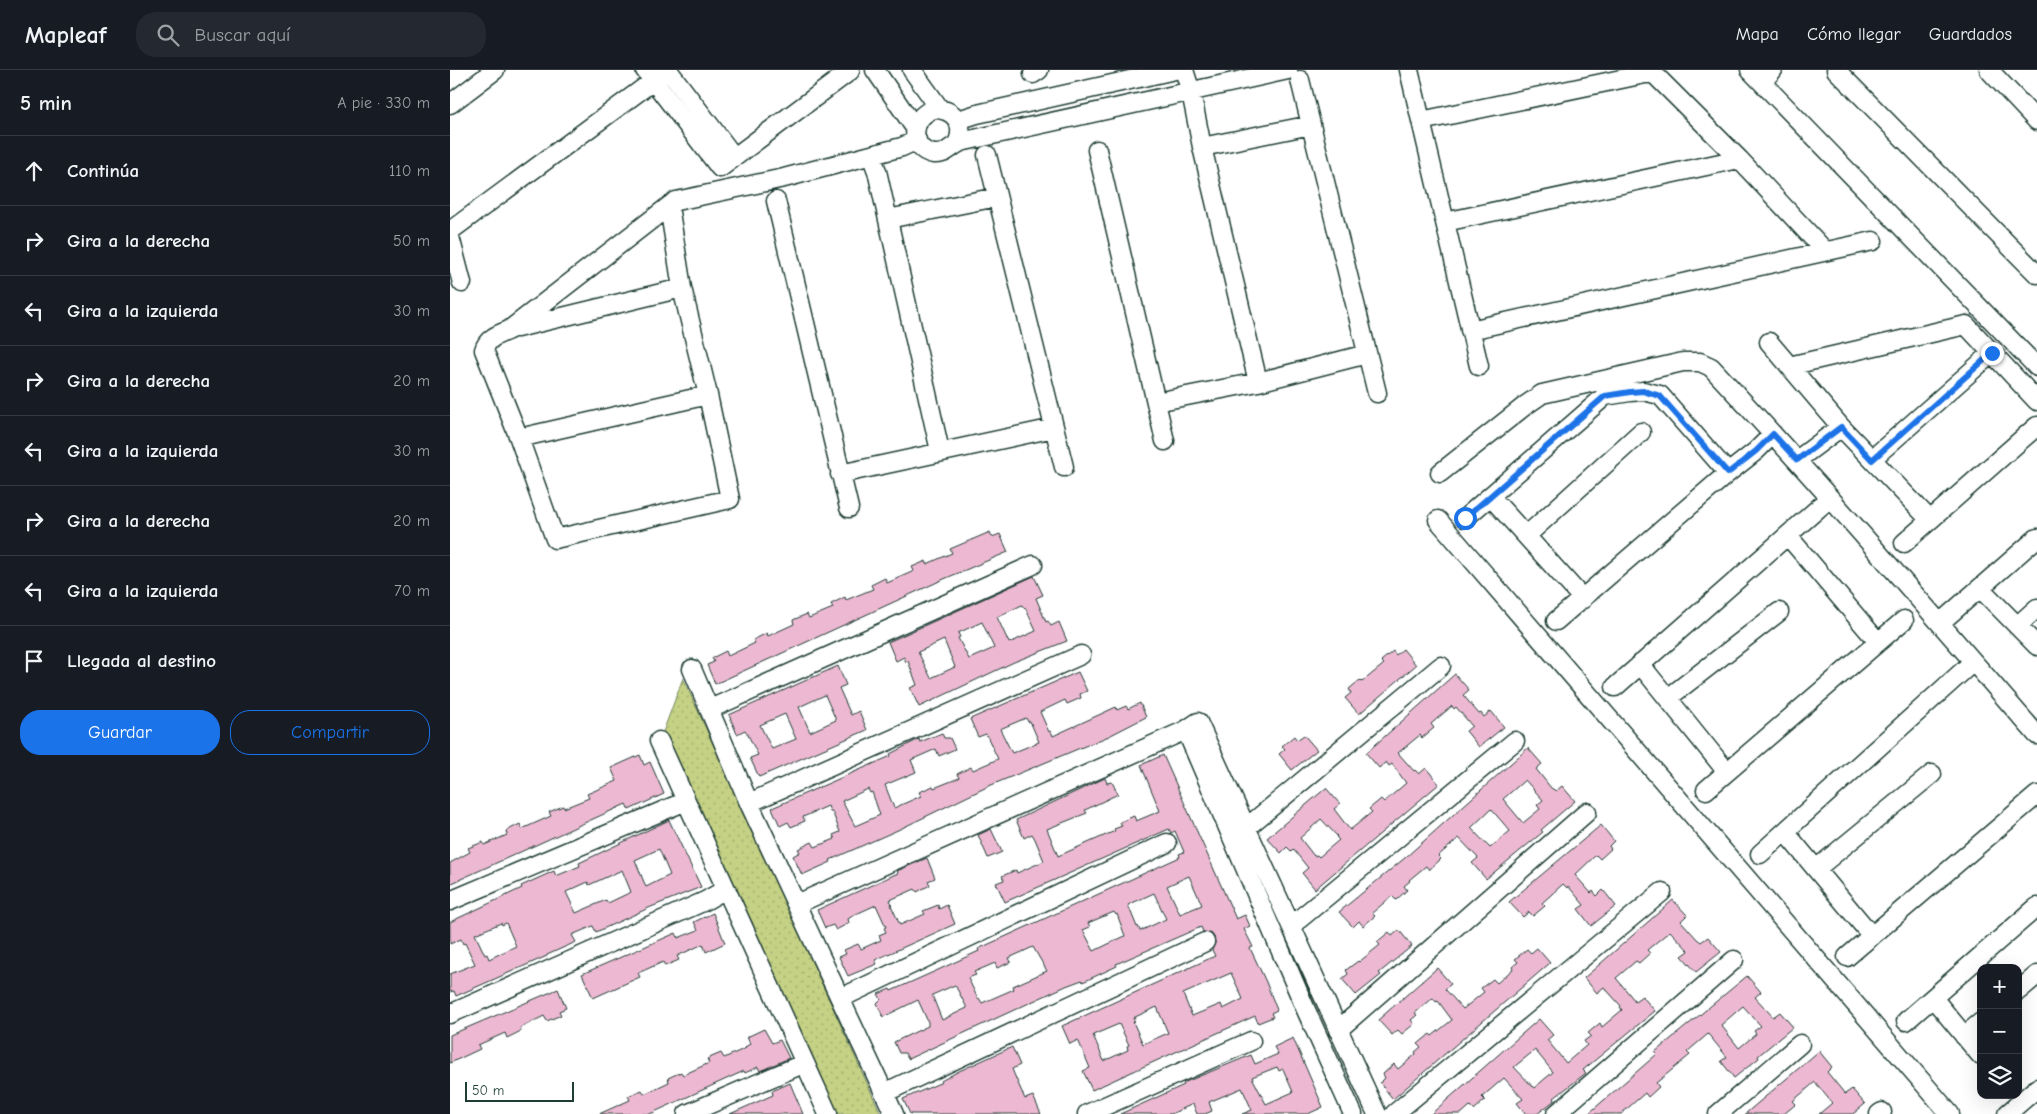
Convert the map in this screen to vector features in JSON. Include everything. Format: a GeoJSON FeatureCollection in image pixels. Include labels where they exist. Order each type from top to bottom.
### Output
{"type":"FeatureCollection","features":[{"type":"Feature","properties":{"kind":"street"},"geometry":{"type":"LineString","coordinates":[[450,104],[495,70]]}},
{"type":"Feature","properties":{"kind":"street"},"geometry":{"type":"LineString","coordinates":[[450,231],[649,75],[668,70],[734,157]]}},
{"type":"Feature","properties":{"kind":"street"},"geometry":{"type":"LineString","coordinates":[[875,70],[911,138],[924,150],[935,154],[947,152],[956,144],[1191,92],[1294,75],[1311,125],[1377,393]]}},
{"type":"Feature","properties":{"kind":"street"},"geometry":{"type":"LineString","coordinates":[[912,70],[940,109]]}},
{"type":"Feature","properties":{"kind":"street"},"geometry":{"type":"LineString","coordinates":[[958,120],[977,114],[1176,70]]}},
{"type":"Feature","properties":{"kind":"street"},"geometry":{"type":"LineString","coordinates":[[1184,70],[1191,92],[1202,147],[1258,382]]}},
{"type":"Feature","properties":{"kind":"street"},"geometry":{"type":"LineString","coordinates":[[1409,70],[1479,366]]}},
{"type":"Feature","properties":{"kind":"street"},"geometry":{"type":"LineString","coordinates":[[1836,70],[2037,274]]}},
{"type":"Feature","properties":{"kind":"street"},"geometry":{"type":"LineString","coordinates":[[1989,70],[2037,121]]}},
{"type":"Feature","properties":{"kind":"street"},"geometry":{"type":"LineString","coordinates":[[649,75],[720,168],[850,71]]}},
{"type":"Feature","properties":{"kind":"street"},"geometry":{"type":"LineString","coordinates":[[1421,121],[1650,73],[1658,77],[1826,251]]}},
{"type":"Feature","properties":{"kind":"street"},"geometry":{"type":"LineString","coordinates":[[1761,74],[2037,367]]}},
{"type":"Feature","properties":{"kind":"street"},"geometry":{"type":"LineString","coordinates":[[509,330],[676,201],[784,178],[871,155],[911,138],[916,122],[924,113],[934,109],[950,112],[958,120],[960,132],[956,144]]}},
{"type":"Feature","properties":{"kind":"street"},"geometry":{"type":"LineString","coordinates":[[1202,147],[1311,125]]}},
{"type":"Feature","properties":{"kind":"street"},"geometry":{"type":"LineString","coordinates":[[1097,150],[1165,441]]}},
{"type":"Feature","properties":{"kind":"street"},"geometry":{"type":"LineString","coordinates":[[871,155],[877,171],[940,451]]}},
{"type":"Feature","properties":{"kind":"street"},"geometry":{"type":"LineString","coordinates":[[987,155],[1064,467]]}},
{"type":"Feature","properties":{"kind":"street"},"geometry":{"type":"LineString","coordinates":[[1445,222],[1739,159]]}},
{"type":"Feature","properties":{"kind":"street"},"geometry":{"type":"LineString","coordinates":[[888,220],[997,196]]}},
{"type":"Feature","properties":{"kind":"street"},"geometry":{"type":"LineString","coordinates":[[776,201],[848,508]]}},
{"type":"Feature","properties":{"kind":"street"},"geometry":{"type":"LineString","coordinates":[[669,206],[682,288],[708,395],[730,499],[555,539],[519,438],[484,350],[487,343],[492,338],[509,330],[682,288]]}},
{"type":"Feature","properties":{"kind":"street"},"geometry":{"type":"LineString","coordinates":[[450,237],[462,283]]}},
{"type":"Feature","properties":{"kind":"street"},"geometry":{"type":"LineString","coordinates":[[1470,330],[1873,241]]}},
{"type":"Feature","properties":{"kind":"street"},"geometry":{"type":"LineString","coordinates":[[1789,366],[1966,325],[2037,401]]}},
{"type":"Feature","properties":{"kind":"street"},"geometry":{"type":"LineString","coordinates":[[1769,342],[1841,427],[1930,520]]}},
{"type":"Feature","properties":{"kind":"street"},"geometry":{"type":"LineString","coordinates":[[1872,460],[1992,353]]}},
{"type":"Feature","properties":{"kind":"street"},"geometry":{"type":"LineString","coordinates":[[1156,402],[1258,382],[1367,354]]}},
{"type":"Feature","properties":{"kind":"street"},"geometry":{"type":"LineString","coordinates":[[1440,473],[1542,394],[1683,362],[1700,362],[1711,367],[1797,460],[1941,622],[1973,662],[2037,735]]}},
{"type":"Feature","properties":{"kind":"street"},"geometry":{"type":"LineString","coordinates":[[1465,518],[1605,396],[1643,391],[1660,396],[1728,473]]}},
{"type":"Feature","properties":{"kind":"street"},"geometry":{"type":"LineString","coordinates":[[519,438],[708,395]]}},
{"type":"Feature","properties":{"kind":"street"},"geometry":{"type":"LineString","coordinates":[[1904,543],[2037,426]]}},
{"type":"Feature","properties":{"kind":"street"},"geometry":{"type":"LineString","coordinates":[[1797,460],[1841,427]]}},
{"type":"Feature","properties":{"kind":"street"},"geometry":{"type":"LineString","coordinates":[[840,474],[1054,428]]}},
{"type":"Feature","properties":{"kind":"street"},"geometry":{"type":"LineString","coordinates":[[1526,536],[1641,432]]}},
{"type":"Feature","properties":{"kind":"street"},"geometry":{"type":"LineString","coordinates":[[1556,621],[1756,451],[1773,434]]}},
{"type":"Feature","properties":{"kind":"street"},"geometry":{"type":"LineString","coordinates":[[1490,496],[1582,599]]}},
{"type":"Feature","properties":{"kind":"street"},"geometry":{"type":"LineString","coordinates":[[1614,686],[1830,498]]}},
{"type":"Feature","properties":{"kind":"street"},"geometry":{"type":"LineString","coordinates":[[1438,520],[1950,1114]]}},
{"type":"Feature","properties":{"kind":"street"},"geometry":{"type":"LineString","coordinates":[[1788,536],[1878,642]]}},
{"type":"Feature","properties":{"kind":"street"},"geometry":{"type":"LineString","coordinates":[[1941,622],[2037,538]]}},
{"type":"Feature","properties":{"kind":"street"},"geometry":{"type":"LineString","coordinates":[[710,709],[1033,565]]}},
{"type":"Feature","properties":{"kind":"street"},"geometry":{"type":"LineString","coordinates":[[1980,588],[2037,646]]}},
{"type":"Feature","properties":{"kind":"street"},"geometry":{"type":"LineString","coordinates":[[2017,626],[2037,608]]}},
{"type":"Feature","properties":{"kind":"street"},"geometry":{"type":"LineString","coordinates":[[1668,698],[1779,612]]}},
{"type":"Feature","properties":{"kind":"street"},"geometry":{"type":"LineString","coordinates":[[1706,790],[1904,620]]}},
{"type":"Feature","properties":{"kind":"street"},"geometry":{"type":"LineString","coordinates":[[749,803],[1081,655]]}},
{"type":"Feature","properties":{"kind":"street"},"geometry":{"type":"LineString","coordinates":[[1760,854],[1973,662]]}},
{"type":"Feature","properties":{"kind":"street"},"geometry":{"type":"LineString","coordinates":[[1640,664],[1727,772]]}},
{"type":"Feature","properties":{"kind":"street"},"geometry":{"type":"LineString","coordinates":[[1246,828],[1441,666]]}},
{"type":"Feature","properties":{"kind":"street"},"geometry":{"type":"LineString","coordinates":[[692,669],[749,803],[894,1114]]}},
{"type":"Feature","properties":{"kind":"street"},"geometry":{"type":"LineString","coordinates":[[797,904],[1186,730],[1198,722],[1377,1114]]}},
{"type":"Feature","properties":{"kind":"street"},"geometry":{"type":"LineString","coordinates":[[1186,730],[1306,1010],[1353,1114]]}},
{"type":"Feature","properties":{"kind":"street"},"geometry":{"type":"LineString","coordinates":[[659,741],[828,1114]]}},
{"type":"Feature","properties":{"kind":"street"},"geometry":{"type":"LineString","coordinates":[[1291,926],[1514,741]]}},
{"type":"Feature","properties":{"kind":"street"},"geometry":{"type":"LineString","coordinates":[[1816,869],[1932,774]]}},
{"type":"Feature","properties":{"kind":"street"},"geometry":{"type":"LineString","coordinates":[[1847,957],[2037,794]]}},
{"type":"Feature","properties":{"kind":"street"},"geometry":{"type":"LineString","coordinates":[[450,901],[686,800]]}},
{"type":"Feature","properties":{"kind":"street"},"geometry":{"type":"LineString","coordinates":[[1338,1030],[1587,812]]}},
{"type":"Feature","properties":{"kind":"street"},"geometry":{"type":"LineString","coordinates":[[1785,832],[1872,936]]}},
{"type":"Feature","properties":{"kind":"street"},"geometry":{"type":"LineString","coordinates":[[841,998],[1167,843]]}},
{"type":"Feature","properties":{"kind":"street"},"geometry":{"type":"LineString","coordinates":[[450,1014],[706,901],[726,889]]}},
{"type":"Feature","properties":{"kind":"street"},"geometry":{"type":"LineString","coordinates":[[1394,1114],[1662,892]]}},
{"type":"Feature","properties":{"kind":"street"},"geometry":{"type":"LineString","coordinates":[[1906,1022],[2037,907]]}},
{"type":"Feature","properties":{"kind":"street"},"geometry":{"type":"LineString","coordinates":[[884,1093],[1205,942]]}},
{"type":"Feature","properties":{"kind":"street"},"geometry":{"type":"LineString","coordinates":[[1556,1114],[1734,960]]}},
{"type":"Feature","properties":{"kind":"street"},"geometry":{"type":"LineString","coordinates":[[2022,987],[2037,975]]}},
{"type":"Feature","properties":{"kind":"street"},"geometry":{"type":"LineString","coordinates":[[1933,998],[1979,1054]]}},
{"type":"Feature","properties":{"kind":"street"},"geometry":{"type":"LineString","coordinates":[[1306,1010],[1325,1001]]}},
{"type":"Feature","properties":{"kind":"street"},"geometry":{"type":"LineString","coordinates":[[1964,1036],[1977,1025]]}},
{"type":"Feature","properties":{"kind":"street"},"geometry":{"type":"LineString","coordinates":[[1087,1114],[1251,1041]]}},
{"type":"Feature","properties":{"kind":"street"},"geometry":{"type":"LineString","coordinates":[[1718,1114],[1800,1044]]}},
{"type":"Feature","properties":{"kind":"street"},"geometry":{"type":"LineString","coordinates":[[687,1114],[805,1062]]}},
{"type":"Feature","properties":{"kind":"street"},"geometry":{"type":"LineString","coordinates":[[2013,1104],[2037,1088]]}},
{"type":"Feature","properties":{"kind":"green space"},"geometry":{"type":"Polygon","coordinates":[[[683,678],[881,1114],[837,1114],[663,732],[683,678]]]}},
{"type":"Feature","properties":{"kind":"building"},"geometry":{"type":"Polygon","coordinates":[[[990,532],[992,537],[1000,534],[1008,552],[944,579],[715,684],[707,665],[714,662],[712,658],[726,651],[728,656],[755,643],[753,640],[767,633],[768,636],[794,624],[793,620],[807,614],[809,618],[833,608],[831,604],[845,597],[846,600],[873,589],[871,585],[885,578],[887,583],[914,571],[912,567],[926,561],[927,564],[952,553],[950,549],[990,532]]]}},
{"type":"Feature","properties":{"kind":"building"},"geometry":{"type":"Polygon","coordinates":[[[1034,576],[1043,595],[1036,598],[1046,622],[1048,621],[1051,626],[1059,622],[1067,641],[1014,662],[919,707],[910,688],[917,685],[908,661],[906,662],[904,657],[896,661],[888,642],[1034,576]],[[1022,605],[997,617],[1009,643],[1036,631],[1025,607],[1022,605]],[[982,622],[958,633],[960,637],[958,638],[969,659],[994,648],[982,622]],[[944,640],[918,652],[931,678],[955,667],[944,640]]]}},
{"type":"Feature","properties":{"kind":"building"},"geometry":{"type":"Polygon","coordinates":[[[1403,649],[1416,665],[1359,714],[1345,698],[1351,693],[1349,689],[1360,680],[1362,682],[1384,664],[1381,661],[1393,651],[1396,655],[1403,649]]]}},
{"type":"Feature","properties":{"kind":"building"},"geometry":{"type":"Polygon","coordinates":[[[838,666],[846,685],[839,688],[851,715],[859,711],[867,730],[759,777],[750,758],[758,755],[745,730],[737,734],[729,715],[838,666]],[[825,695],[799,707],[810,732],[836,720],[825,695]],[[785,714],[760,725],[772,749],[796,739],[785,714]]]}},
{"type":"Feature","properties":{"kind":"building"},"geometry":{"type":"Polygon","coordinates":[[[1078,672],[1087,691],[1080,694],[1081,698],[1067,704],[1065,700],[1040,712],[1049,732],[1051,731],[1053,736],[1116,707],[1117,710],[1126,706],[1128,709],[1140,703],[1146,717],[1109,736],[989,786],[830,860],[831,862],[802,875],[793,856],[800,852],[798,849],[812,842],[815,847],[835,839],[833,835],[840,832],[832,811],[830,811],[828,806],[803,817],[805,821],[791,827],[788,822],[780,826],[772,808],[891,756],[890,754],[919,739],[920,742],[942,733],[944,738],[950,738],[955,749],[939,756],[936,749],[911,760],[916,772],[885,785],[894,808],[921,796],[919,792],[959,778],[957,774],[971,767],[973,770],[998,759],[986,734],[978,737],[970,719],[1078,672]],[[1026,718],[1000,729],[1012,753],[1039,742],[1030,721],[1028,722],[1026,718]],[[868,789],[842,801],[855,826],[880,815],[872,792],[870,793],[868,789]]]}},
{"type":"Feature","properties":{"kind":"building"},"geometry":{"type":"Polygon","coordinates":[[[1455,674],[1469,690],[1463,695],[1479,714],[1481,713],[1484,717],[1491,711],[1504,727],[1479,747],[1466,731],[1472,726],[1456,707],[1454,709],[1452,706],[1431,724],[1434,728],[1422,738],[1420,735],[1398,753],[1419,774],[1426,768],[1439,784],[1315,889],[1302,873],[1308,868],[1293,849],[1291,851],[1287,847],[1281,853],[1267,838],[1326,788],[1340,804],[1334,809],[1350,830],[1372,812],[1369,809],[1381,799],[1384,802],[1406,783],[1392,764],[1389,766],[1386,762],[1379,768],[1366,753],[1455,674]],[[1321,819],[1300,838],[1314,856],[1317,855],[1319,857],[1339,840],[1321,819]]]}},
{"type":"Feature","properties":{"kind":"building"},"geometry":{"type":"Polygon","coordinates":[[[1304,735],[1317,750],[1292,770],[1279,754],[1285,749],[1282,746],[1294,736],[1297,740],[1304,735]]]}},
{"type":"Feature","properties":{"kind":"building"},"geometry":{"type":"Polygon","coordinates":[[[1528,748],[1542,764],[1536,769],[1551,788],[1556,791],[1562,786],[1575,801],[1541,830],[1543,832],[1486,879],[1472,863],[1478,858],[1459,838],[1438,856],[1441,859],[1429,870],[1426,866],[1409,880],[1404,886],[1407,890],[1396,900],[1392,896],[1372,913],[1375,916],[1363,926],[1359,921],[1353,927],[1339,912],[1406,857],[1528,748]],[[1525,780],[1503,799],[1523,823],[1540,809],[1537,805],[1543,800],[1525,780]],[[1491,809],[1471,828],[1490,848],[1510,831],[1491,809]]]}},
{"type":"Feature","properties":{"kind":"building"},"geometry":{"type":"Polygon","coordinates":[[[640,755],[644,765],[650,762],[664,794],[629,810],[626,804],[450,884],[450,863],[470,852],[468,848],[483,842],[484,845],[507,835],[506,831],[520,824],[522,829],[551,816],[549,812],[589,798],[587,794],[617,781],[611,768],[640,755]]]}},
{"type":"Feature","properties":{"kind":"building"},"geometry":{"type":"Polygon","coordinates":[[[1163,755],[1236,919],[1245,915],[1250,926],[1244,929],[1253,947],[1250,948],[1277,1010],[1271,1013],[1273,1017],[1258,1023],[1255,1016],[1092,1090],[1083,1071],[1090,1068],[1078,1040],[1070,1044],[1062,1026],[1215,956],[1212,950],[1215,943],[1214,937],[1211,933],[1203,932],[1201,927],[1116,964],[1117,966],[1083,982],[1082,980],[1066,986],[908,1059],[905,1053],[899,1053],[894,1042],[928,1026],[928,1022],[918,1000],[883,1017],[877,1003],[881,999],[878,994],[890,989],[891,991],[938,970],[979,951],[978,949],[1180,857],[1179,854],[1184,852],[1175,831],[1171,833],[1169,829],[1005,902],[996,883],[1004,880],[1002,876],[1016,870],[1017,873],[1044,861],[1032,834],[1024,838],[1016,820],[1105,778],[1107,783],[1112,782],[1118,794],[1085,810],[1087,813],[1047,829],[1058,856],[1115,831],[1114,829],[1122,826],[1120,822],[1134,816],[1136,821],[1160,811],[1141,765],[1163,755]],[[1189,876],[1167,886],[1180,914],[1202,905],[1189,876]],[[1154,893],[1128,905],[1140,931],[1166,919],[1154,893]],[[1114,912],[1088,923],[1090,927],[1083,930],[1094,951],[1125,936],[1117,914],[1114,912]],[[1033,947],[1009,958],[1011,962],[997,968],[995,963],[974,972],[976,975],[968,978],[978,999],[982,1003],[1014,989],[1013,986],[1047,971],[1033,947]],[[1231,973],[1183,994],[1192,1016],[1221,1004],[1223,1009],[1243,999],[1231,973]],[[955,985],[932,995],[942,1020],[967,1008],[955,985]],[[1157,1007],[1133,1018],[1135,1022],[1133,1022],[1143,1044],[1168,1033],[1157,1007]],[[1119,1024],[1093,1035],[1104,1061],[1128,1050],[1127,1046],[1129,1045],[1119,1024]]]}},
{"type":"Feature","properties":{"kind":"building"},"geometry":{"type":"Polygon","coordinates":[[[669,820],[701,887],[596,932],[593,926],[572,935],[576,942],[456,996],[454,991],[450,992],[450,974],[475,964],[465,943],[463,944],[461,939],[450,944],[450,922],[522,888],[521,886],[554,871],[556,876],[580,866],[579,863],[669,820]],[[659,849],[635,860],[646,887],[670,875],[659,849]],[[622,870],[589,885],[588,882],[566,892],[576,913],[606,900],[608,903],[631,892],[622,870]],[[501,923],[475,934],[485,955],[487,954],[489,959],[516,946],[506,923],[502,925],[501,923]]]}},
{"type":"Feature","properties":{"kind":"building"},"geometry":{"type":"Polygon","coordinates":[[[1601,825],[1614,841],[1609,846],[1611,849],[1600,859],[1596,855],[1575,875],[1591,893],[1593,891],[1597,896],[1603,890],[1616,906],[1591,926],[1578,909],[1584,905],[1568,886],[1567,888],[1563,884],[1542,903],[1545,906],[1533,916],[1529,912],[1523,917],[1509,902],[1601,825]]]}},
{"type":"Feature","properties":{"kind":"building"},"geometry":{"type":"Polygon","coordinates":[[[991,829],[1002,852],[988,858],[978,835],[991,829]]]}},
{"type":"Feature","properties":{"kind":"building"},"geometry":{"type":"Polygon","coordinates":[[[927,858],[935,878],[928,881],[930,885],[917,892],[915,889],[890,900],[891,905],[900,925],[925,914],[923,911],[938,905],[939,909],[947,905],[955,924],[875,960],[877,964],[848,976],[839,957],[846,954],[844,950],[858,944],[861,949],[881,940],[879,935],[886,932],[884,928],[886,927],[876,905],[854,915],[848,919],[849,923],[836,930],[833,925],[825,928],[817,910],[927,858]]]}},
{"type":"Feature","properties":{"kind":"building"},"geometry":{"type":"Polygon","coordinates":[[[1673,900],[1687,915],[1681,921],[1697,939],[1701,942],[1708,937],[1721,952],[1696,972],[1682,956],[1689,951],[1670,931],[1647,950],[1650,953],[1639,963],[1636,961],[1616,978],[1635,1001],[1642,996],[1655,1011],[1583,1070],[1586,1073],[1537,1114],[1526,1114],[1517,1103],[1523,1099],[1504,1078],[1482,1097],[1485,1100],[1474,1110],[1470,1106],[1461,1114],[1431,1114],[1539,1019],[1553,1035],[1547,1040],[1566,1063],[1587,1045],[1584,1041],[1591,1036],[1588,1033],[1600,1023],[1602,1027],[1622,1010],[1621,1006],[1604,987],[1597,993],[1584,978],[1673,900]],[[1535,1050],[1514,1067],[1534,1088],[1553,1072],[1535,1050]]]}},
{"type":"Feature","properties":{"kind":"building"},"geometry":{"type":"Polygon","coordinates":[[[713,913],[725,943],[706,952],[703,944],[677,956],[679,960],[665,966],[663,962],[638,973],[640,977],[593,998],[582,974],[676,933],[678,938],[698,930],[694,922],[713,913]]]}},
{"type":"Feature","properties":{"kind":"building"},"geometry":{"type":"Polygon","coordinates":[[[1399,930],[1412,946],[1356,995],[1342,979],[1348,974],[1346,970],[1380,945],[1377,942],[1389,932],[1392,936],[1399,930]]]}},
{"type":"Feature","properties":{"kind":"building"},"geometry":{"type":"Polygon","coordinates":[[[1537,948],[1550,963],[1393,1099],[1380,1083],[1385,1078],[1383,1074],[1394,1064],[1398,1069],[1416,1054],[1415,1052],[1421,1047],[1418,1044],[1430,1034],[1432,1036],[1452,1020],[1438,1001],[1436,1002],[1433,998],[1415,1013],[1417,1015],[1411,1020],[1414,1024],[1402,1034],[1398,1030],[1392,1035],[1378,1020],[1437,968],[1451,984],[1445,989],[1463,1009],[1484,992],[1481,988],[1493,979],[1497,983],[1513,969],[1512,967],[1518,962],[1515,959],[1527,949],[1531,953],[1537,948]]]}},
{"type":"Feature","properties":{"kind":"building"},"geometry":{"type":"Polygon","coordinates":[[[1747,976],[1761,992],[1755,997],[1773,1017],[1780,1012],[1793,1027],[1734,1078],[1721,1061],[1727,1057],[1708,1034],[1687,1052],[1690,1055],[1656,1083],[1659,1087],[1648,1097],[1645,1093],[1621,1114],[1588,1114],[1657,1054],[1655,1052],[1747,976]],[[1743,1006],[1721,1025],[1739,1048],[1756,1034],[1754,1031],[1761,1026],[1743,1006]]]}},
{"type":"Feature","properties":{"kind":"building"},"geometry":{"type":"Polygon","coordinates":[[[558,989],[566,1008],[559,1011],[561,1015],[547,1021],[544,1016],[520,1028],[521,1031],[507,1038],[505,1033],[478,1045],[480,1049],[450,1063],[450,1035],[558,989]]]}},
{"type":"Feature","properties":{"kind":"building"},"geometry":{"type":"Polygon","coordinates":[[[764,1029],[772,1043],[780,1040],[789,1058],[760,1071],[758,1067],[745,1073],[744,1071],[650,1114],[599,1114],[630,1100],[628,1096],[642,1090],[644,1094],[669,1082],[668,1078],[681,1072],[683,1075],[709,1063],[707,1059],[721,1053],[724,1058],[746,1048],[750,1044],[747,1037],[764,1029]]]}},
{"type":"Feature","properties":{"kind":"building"},"geometry":{"type":"Polygon","coordinates":[[[1293,1038],[1323,1107],[1308,1114],[1242,1114],[1252,1110],[1242,1088],[1209,1102],[1212,1111],[1205,1114],[1197,1114],[1193,1104],[1171,1114],[1120,1114],[1184,1085],[1183,1083],[1251,1055],[1255,1064],[1278,1054],[1274,1047],[1293,1038]],[[1277,1067],[1252,1077],[1266,1104],[1293,1092],[1283,1069],[1279,1071],[1277,1067]]]}},
{"type":"Feature","properties":{"kind":"building"},"geometry":{"type":"Polygon","coordinates":[[[1012,1047],[1020,1065],[1012,1069],[1014,1074],[1025,1099],[1033,1096],[1041,1114],[910,1114],[903,1099],[1012,1047]]]}},
{"type":"Feature","properties":{"kind":"building"},"geometry":{"type":"Polygon","coordinates":[[[1819,1051],[1832,1067],[1827,1072],[1845,1094],[1852,1089],[1865,1104],[1853,1114],[1819,1114],[1832,1103],[1815,1082],[1793,1101],[1796,1104],[1784,1114],[1745,1114],[1819,1051]]]}},
{"type":"Feature","properties":{"kind":"building"},"geometry":{"type":"Polygon","coordinates":[[[790,1083],[803,1114],[730,1114],[773,1095],[772,1091],[790,1083]]]}},
{"type":"Feature","properties":{"kind":"route"},"geometry":{"type":"LineString","coordinates":[[1465,518],[1605,396],[1643,391],[1660,396],[1728,473],[1756,451],[1773,434],[1797,460],[1841,427],[1872,460],[1992,353]]}}]}
